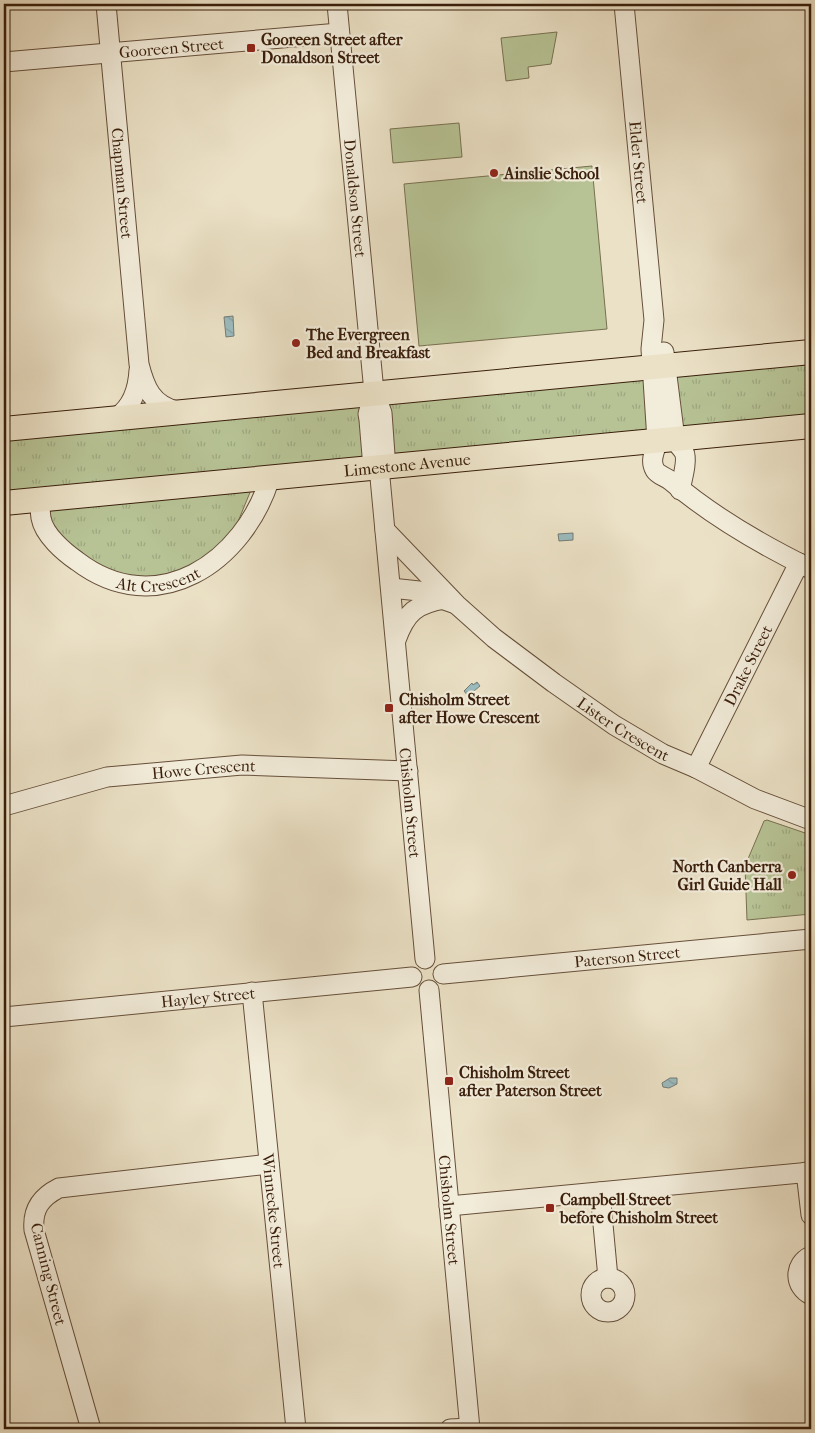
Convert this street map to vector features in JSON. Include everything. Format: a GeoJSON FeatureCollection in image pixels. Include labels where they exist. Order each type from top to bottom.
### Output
{"type":"FeatureCollection","features":[{"type":"Feature","properties":{"kind":"main road"},"geometry":{"type":"LineString","coordinates":[[4,429],[374,392],[811,352]]}},
{"type":"Feature","properties":{"kind":"main road","name":"Limestone Avenue"},"geometry":{"type":"LineString","coordinates":[[4,503],[811,426]]}},
{"type":"Feature","properties":{"kind":"street","name":"Chapman Street"},"geometry":{"type":"LineString","coordinates":[[106,4],[140,364],[144,383],[150,394],[159,404],[177,412]]}},
{"type":"Feature","properties":{"kind":"street","name":"Donaldson Street"},"geometry":{"type":"LineString","coordinates":[[336,4],[374,392]]}},
{"type":"Feature","properties":{"kind":"street","name":"Elder Street"},"geometry":{"type":"LineString","coordinates":[[624,4],[654,320],[651,349],[659,366],[666,440]]}},
{"type":"Feature","properties":{"kind":"street","name":"Gooreen Street"},"geometry":{"type":"LineString","coordinates":[[4,62],[339,33]]}},
{"type":"Feature","properties":{"kind":"street","name":"Chapman Street"},"geometry":{"type":"LineString","coordinates":[[117,418],[127,409],[135,395],[140,364]]}},
{"type":"Feature","properties":{"kind":"street","name":"Chisholm Street"},"geometry":{"type":"LineString","coordinates":[[374,392],[368,414],[369,429],[372,456],[379,467],[386,530],[426,959]]}},
{"type":"Feature","properties":{"kind":"street"},"geometry":{"type":"LineString","coordinates":[[680,490],[686,458],[683,451],[677,445],[666,440],[656,448],[652,459],[655,470],[680,490],[732,526],[769,548],[805,566]]}},
{"type":"Feature","properties":{"kind":"street","name":"Alt Crescent"},"geometry":{"type":"LineString","coordinates":[[40,499],[41,519],[45,528],[66,553],[91,572],[116,582],[149,587],[178,581],[204,570],[228,550],[264,498],[270,478]]}},
{"type":"Feature","properties":{"kind":"street","name":"Lister Crescent"},"geometry":{"type":"LineString","coordinates":[[386,530],[451,602],[494,638],[614,725],[663,754],[696,768],[755,799],[811,820]]}},
{"type":"Feature","properties":{"kind":"street","name":"Drake Street"},"geometry":{"type":"LineString","coordinates":[[696,768],[805,566]]}},
{"type":"Feature","properties":{"kind":"street","name":"Lister Crescent"},"geometry":{"type":"LineString","coordinates":[[391,588],[419,591],[451,602]]}},
{"type":"Feature","properties":{"kind":"street"},"geometry":{"type":"LineString","coordinates":[[396,640],[402,624],[412,612],[433,601],[451,602]]}},
{"type":"Feature","properties":{"kind":"street","name":"Howe Crescent"},"geometry":{"type":"LineString","coordinates":[[4,806],[107,777],[242,765],[408,771]]}},
{"type":"Feature","properties":{"kind":"street","name":"Paterson Street"},"geometry":{"type":"LineString","coordinates":[[443,974],[811,939]]}},
{"type":"Feature","properties":{"kind":"street"},"geometry":{"type":"LineString","coordinates":[[426,959],[439,964],[443,974],[438,987],[429,990],[419,988],[412,977],[414,967],[426,959]]}},
{"type":"Feature","properties":{"kind":"street","name":"Hayley Street"},"geometry":{"type":"LineString","coordinates":[[4,1017],[412,977]]}},
{"type":"Feature","properties":{"kind":"street","name":"Chisholm Street"},"geometry":{"type":"LineString","coordinates":[[429,990],[470,1429]]}},
{"type":"Feature","properties":{"kind":"street","name":"Winnecke Street"},"geometry":{"type":"LineString","coordinates":[[252,992],[296,1429]]}},
{"type":"Feature","properties":{"kind":"street","name":"Canning Street"},"geometry":{"type":"LineString","coordinates":[[91,1429],[34,1230],[33,1219],[36,1207],[48,1194],[59,1188],[270,1164]]}},
{"type":"Feature","properties":{"kind":"street"},"geometry":{"type":"LineString","coordinates":[[448,1206],[809,1172],[811,1215]]}},
{"type":"Feature","properties":{"kind":"street"},"geometry":{"type":"LineString","coordinates":[[600,1192],[608,1278]]}},
{"type":"Feature","properties":{"kind":"street"},"geometry":{"type":"LineString","coordinates":[[811,1256],[803,1260],[797,1273],[800,1286],[811,1296]]}},
{"type":"Feature","properties":{"kind":"street"},"geometry":{"type":"LineString","coordinates":[[450,1429],[470,1429]]}},
{"type":"Feature","properties":{"kind":"green space"},"geometry":{"type":"Polygon","coordinates":[[[557,32],[551,64],[528,67],[529,78],[506,81],[501,38],[557,32]]]}},
{"type":"Feature","properties":{"kind":"green space"},"geometry":{"type":"Polygon","coordinates":[[[459,123],[462,157],[393,163],[390,129],[459,123]]]}},
{"type":"Feature","properties":{"kind":"green space"},"geometry":{"type":"Polygon","coordinates":[[[592,166],[607,329],[419,346],[404,184],[592,166]]]}},
{"type":"Feature","properties":{"kind":"green space"},"geometry":{"type":"Polygon","coordinates":[[[811,361],[811,420],[4,496],[4,436],[811,361]]]}},
{"type":"Feature","properties":{"kind":"green space"},"geometry":{"type":"Polygon","coordinates":[[[251,490],[237,524],[202,566],[150,584],[89,565],[49,525],[44,506],[251,490]]]}},
{"type":"Feature","properties":{"kind":"green space"},"geometry":{"type":"Polygon","coordinates":[[[767,820],[811,835],[811,914],[747,920],[745,866],[764,821],[767,820]]]}},
{"type":"Feature","properties":{"kind":"water"},"geometry":{"type":"Polygon","coordinates":[[[233,316],[234,336],[226,337],[224,317],[233,316]]]}},
{"type":"Feature","properties":{"kind":"water"},"geometry":{"type":"Polygon","coordinates":[[[573,533],[573,540],[559,541],[558,534],[573,533]]]}},
{"type":"Feature","properties":{"kind":"water"},"geometry":{"type":"Polygon","coordinates":[[[477,682],[480,686],[468,696],[464,691],[472,683],[473,685],[477,682]]]}},
{"type":"Feature","properties":{"kind":"water"},"geometry":{"type":"Polygon","coordinates":[[[670,1078],[677,1078],[677,1084],[669,1088],[663,1087],[662,1083],[670,1078]]]}},
{"type":"Feature","properties":{"kind":"place","name":"Gooreen Street after Donaldson Street"},"geometry":{"type":"Point","coordinates":[251,48]}},
{"type":"Feature","properties":{"kind":"place","name":"Ainslie School"},"geometry":{"type":"Point","coordinates":[494,173]}},
{"type":"Feature","properties":{"kind":"place","name":"The Evergreen Bed and Breakfast"},"geometry":{"type":"Point","coordinates":[296,343]}},
{"type":"Feature","properties":{"kind":"place","name":"Chisholm Street after Howe Crescent"},"geometry":{"type":"Point","coordinates":[389,708]}},
{"type":"Feature","properties":{"kind":"place","name":"North Canberra Girl Guide Hall"},"geometry":{"type":"Point","coordinates":[792,875]}},
{"type":"Feature","properties":{"kind":"place","name":"Chisholm Street after Paterson Street"},"geometry":{"type":"Point","coordinates":[449,1081]}},
{"type":"Feature","properties":{"kind":"place","name":"Campbell Street before Chisholm Street"},"geometry":{"type":"Point","coordinates":[550,1208]}}]}
